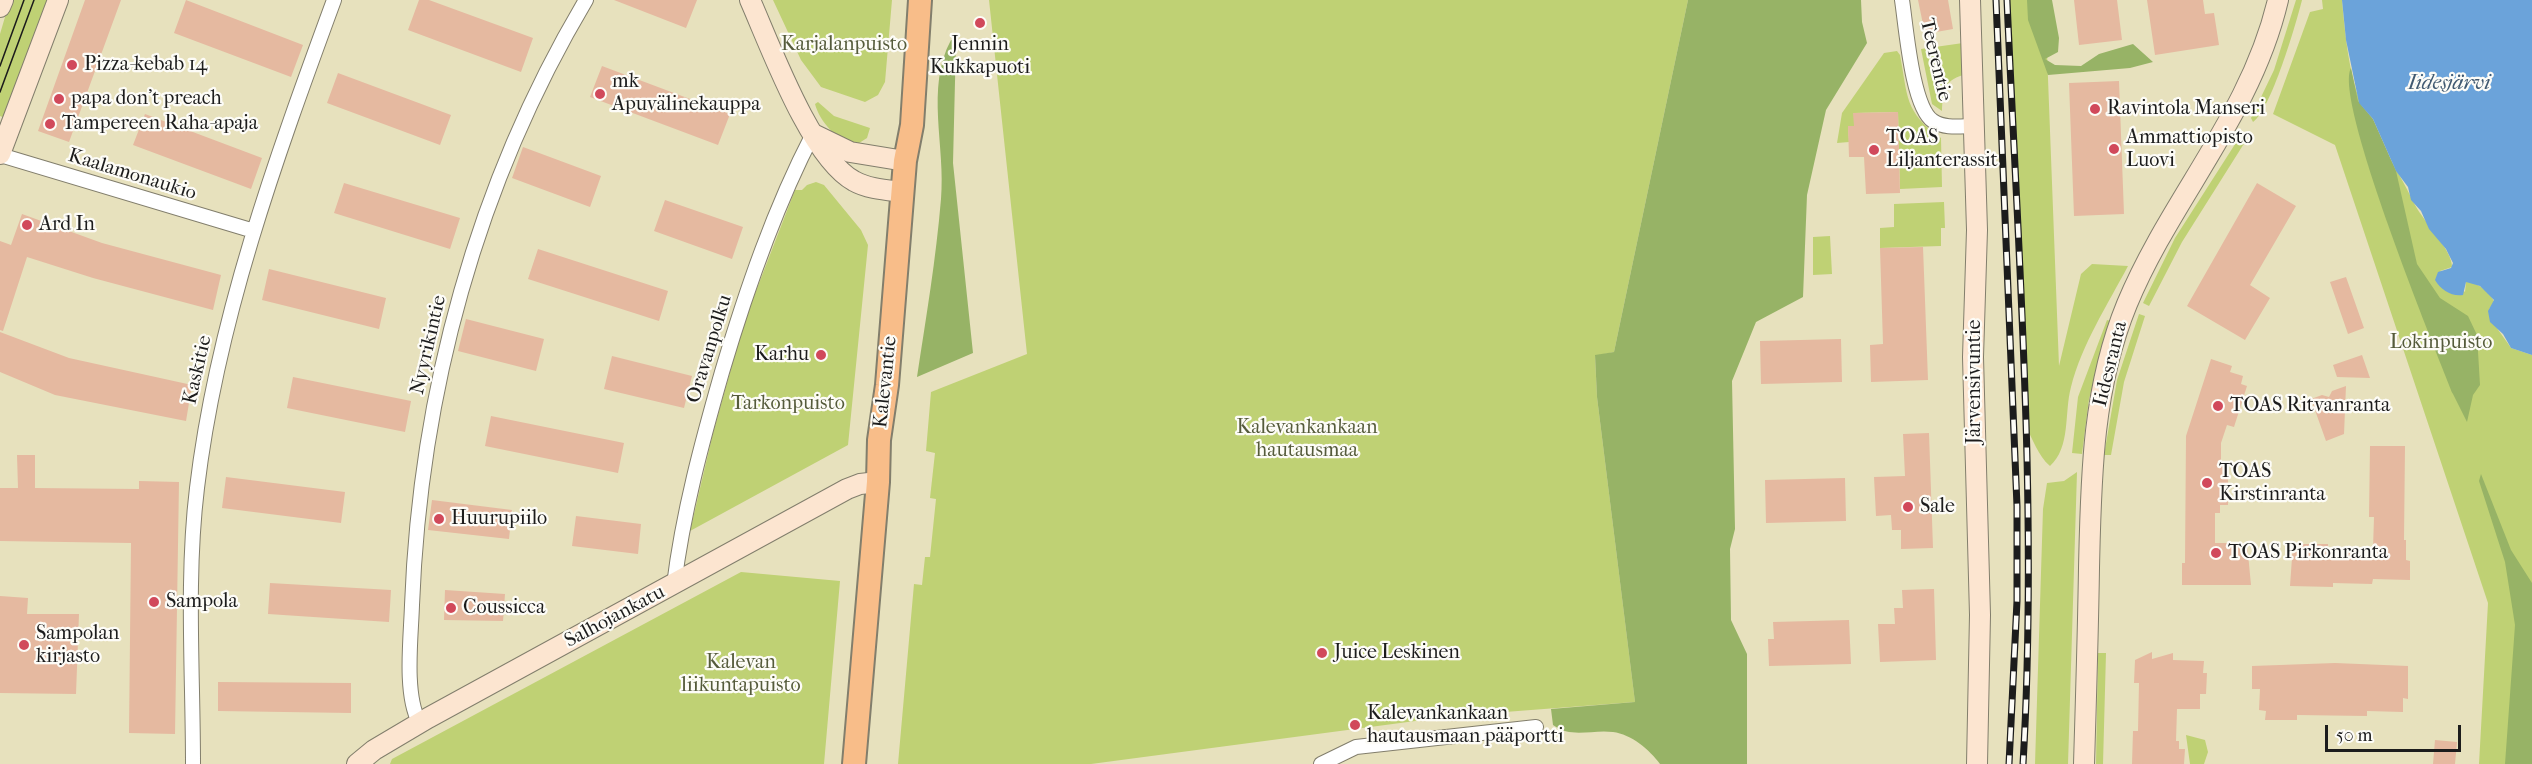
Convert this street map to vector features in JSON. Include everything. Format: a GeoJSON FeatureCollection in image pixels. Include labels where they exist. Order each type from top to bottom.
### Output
{"type":"FeatureCollection","features":[{"type":"Feature","properties":{"kind":"main road","name":"Kalevantie"},"geometry":{"type":"LineString","coordinates":[[854,764],[878,482],[879,440],[887,385],[905,161],[912,125],[920,0]]}},
{"type":"Feature","properties":{"kind":"street"},"geometry":{"type":"LineString","coordinates":[[0,7],[3,0]]}},
{"type":"Feature","properties":{"kind":"street"},"geometry":{"type":"LineString","coordinates":[[0,155],[58,0]]}},
{"type":"Feature","properties":{"kind":"street","name":"Kaskitie"},"geometry":{"type":"LineString","coordinates":[[193,764],[193,585],[197,487],[216,370],[254,231],[334,0]]}},
{"type":"Feature","properties":{"kind":"street","name":"Nyyrikintie"},"geometry":{"type":"LineString","coordinates":[[419,722],[413,705],[411,645],[417,505],[445,352],[475,246],[503,167],[541,83],[586,0]]}},
{"type":"Feature","properties":{"kind":"street"},"geometry":{"type":"LineString","coordinates":[[750,0],[813,134],[840,171],[854,182],[874,188],[903,192]]}},
{"type":"Feature","properties":{"kind":"street","name":"Teerentie"},"geometry":{"type":"LineString","coordinates":[[1902,0],[1918,92],[1924,110],[1929,118],[1942,125],[1975,126]]}},
{"type":"Feature","properties":{"kind":"street","name":"Järvensivuntie"},"geometry":{"type":"LineString","coordinates":[[1970,0],[1977,230],[1973,357],[1980,615],[1977,764]]}},
{"type":"Feature","properties":{"kind":"street","name":"Iidesranta"},"geometry":{"type":"LineString","coordinates":[[2084,764],[2092,463],[2106,370],[2121,321],[2148,260],[2245,94],[2264,48],[2278,0]]}},
{"type":"Feature","properties":{"kind":"street"},"geometry":{"type":"LineString","coordinates":[[813,134],[850,152],[905,161]]}},
{"type":"Feature","properties":{"kind":"street","name":"Oravanpolku"},"geometry":{"type":"LineString","coordinates":[[674,585],[681,535],[700,451],[736,325],[781,204],[813,134]]}},
{"type":"Feature","properties":{"kind":"street","name":"Kaalamonaukio"},"geometry":{"type":"LineString","coordinates":[[0,155],[254,231]]}},
{"type":"Feature","properties":{"kind":"street","name":"Salhojankatu"},"geometry":{"type":"LineString","coordinates":[[357,764],[419,722],[847,489],[878,482]]}},
{"type":"Feature","properties":{"kind":"street"},"geometry":{"type":"LineString","coordinates":[[1320,764],[1356,747],[1536,727]]}},
{"type":"Feature","properties":{"kind":"green space"},"geometry":{"type":"Polygon","coordinates":[[[10,0],[50,0],[5,118],[0,116],[0,34],[10,0]]]}},
{"type":"Feature","properties":{"kind":"green space","name":"Karjalanpuisto"},"geometry":{"type":"Polygon","coordinates":[[[773,0],[892,0],[885,82],[878,95],[865,102],[821,87],[801,60],[773,0]]]}},
{"type":"Feature","properties":{"kind":"green space","name":"Kalevankankaan hautausmaa"},"geometry":{"type":"Polygon","coordinates":[[[989,0],[1688,0],[1614,352],[1595,356],[1597,397],[1635,702],[1453,716],[1091,764],[898,764],[914,584],[922,585],[925,557],[930,557],[936,499],[930,498],[935,453],[926,451],[931,392],[1027,354],[989,0]]]}},
{"type":"Feature","properties":{"kind":"green space"},"geometry":{"type":"Polygon","coordinates":[[[1688,0],[1861,0],[1862,22],[1867,43],[1826,110],[1807,195],[1803,297],[1756,322],[1732,381],[1735,529],[1730,549],[1731,620],[1747,654],[1747,764],[1660,764],[1640,744],[1620,733],[1605,731],[1575,733],[1560,729],[1553,725],[1551,709],[1635,702],[1597,397],[1595,355],[1614,352],[1688,0]]]}},
{"type":"Feature","properties":{"kind":"green space"},"geometry":{"type":"Polygon","coordinates":[[[2009,0],[2045,0],[2059,366],[2081,274],[2092,264],[2128,266],[2082,355],[2071,387],[2064,440],[2057,458],[2050,466],[2039,452],[2025,425],[2009,0]]]}},
{"type":"Feature","properties":{"kind":"green space"},"geometry":{"type":"Polygon","coordinates":[[[2027,0],[2052,0],[2059,38],[2058,52],[2045,59],[2055,65],[2081,66],[2099,54],[2133,44],[2153,62],[2130,68],[2048,75],[2028,20],[2027,0]]]}},
{"type":"Feature","properties":{"kind":"green space"},"geometry":{"type":"Polygon","coordinates":[[[2296,0],[2302,0],[2282,66],[2267,101],[2253,122],[2251,118],[2274,70],[2296,0]]]}},
{"type":"Feature","properties":{"kind":"green space","name":"Lokinpuisto"},"geometry":{"type":"Polygon","coordinates":[[[2322,0],[2342,0],[2348,55],[2358,96],[2417,208],[2451,260],[2452,267],[2440,271],[2465,292],[2466,282],[2475,284],[2487,292],[2495,303],[2489,309],[2498,330],[2511,348],[2532,355],[2532,764],[2479,764],[2488,603],[2335,145],[2273,114],[2310,12],[2323,9],[2322,0]]]}},
{"type":"Feature","properties":{"kind":"green space"},"geometry":{"type":"Polygon","coordinates":[[[951,40],[956,41],[953,163],[973,353],[917,377],[934,266],[941,199],[939,78],[943,58],[951,40]]]}},
{"type":"Feature","properties":{"kind":"green space"},"geometry":{"type":"Polygon","coordinates":[[[1963,43],[1963,75],[1951,80],[1945,88],[1942,111],[1932,104],[1921,49],[1963,43]]]}},
{"type":"Feature","properties":{"kind":"green space"},"geometry":{"type":"Polygon","coordinates":[[[1897,51],[1914,111],[1929,129],[1941,138],[1942,187],[1900,189],[1898,112],[1854,113],[1854,126],[1848,126],[1849,142],[1837,143],[1842,113],[1884,53],[1897,51]]]}},
{"type":"Feature","properties":{"kind":"green space"},"geometry":{"type":"Polygon","coordinates":[[[2351,68],[2358,101],[2373,119],[2396,171],[2417,264],[2440,298],[2468,316],[2477,335],[2480,385],[2473,395],[2467,422],[2453,394],[2388,225],[2357,126],[2349,89],[2351,68]]]}},
{"type":"Feature","properties":{"kind":"green space"},"geometry":{"type":"Polygon","coordinates":[[[818,102],[834,116],[870,128],[867,138],[856,145],[836,135],[817,111],[815,104],[818,102]]]}},
{"type":"Feature","properties":{"kind":"green space"},"geometry":{"type":"Polygon","coordinates":[[[2239,138],[2245,142],[2182,242],[2149,306],[2143,303],[2175,238],[2239,138]]]}},
{"type":"Feature","properties":{"kind":"green space","name":"Tarkonpuisto"},"geometry":{"type":"Polygon","coordinates":[[[816,182],[824,185],[861,230],[868,245],[848,445],[690,531],[713,433],[744,322],[795,190],[802,190],[807,185],[816,182]]]}},
{"type":"Feature","properties":{"kind":"green space"},"geometry":{"type":"Polygon","coordinates":[[[1944,202],[1945,228],[1941,228],[1941,246],[1880,248],[1880,228],[1894,227],[1894,204],[1944,202]]]}},
{"type":"Feature","properties":{"kind":"green space"},"geometry":{"type":"Polygon","coordinates":[[[1830,236],[1832,274],[1813,275],[1813,237],[1830,236]]]}},
{"type":"Feature","properties":{"kind":"green space"},"geometry":{"type":"Polygon","coordinates":[[[2139,314],[2145,316],[2124,382],[2111,455],[2104,455],[2117,380],[2139,314]]]}},
{"type":"Feature","properties":{"kind":"green space"},"geometry":{"type":"Polygon","coordinates":[[[2107,320],[2111,321],[2089,399],[2082,454],[2072,453],[2078,397],[2107,320]]]}},
{"type":"Feature","properties":{"kind":"green space"},"geometry":{"type":"Polygon","coordinates":[[[2077,472],[2068,764],[2035,764],[2043,509],[2047,483],[2064,481],[2077,472]]]}},
{"type":"Feature","properties":{"kind":"green space"},"geometry":{"type":"Polygon","coordinates":[[[2481,474],[2511,550],[2532,583],[2532,764],[2505,764],[2515,625],[2505,562],[2479,481],[2481,474]]]}},
{"type":"Feature","properties":{"kind":"green space","name":"Kalevan liikuntapuisto"},"geometry":{"type":"Polygon","coordinates":[[[741,572],[840,581],[824,764],[390,764],[392,759],[741,572]]]}},
{"type":"Feature","properties":{"kind":"green space"},"geometry":{"type":"Polygon","coordinates":[[[2098,653],[2106,653],[2103,764],[2096,764],[2098,653]]]}},
{"type":"Feature","properties":{"kind":"green space"},"geometry":{"type":"Polygon","coordinates":[[[2186,735],[2205,740],[2208,752],[2204,764],[2190,764],[2186,735]]]}},
{"type":"Feature","properties":{"kind":"water","name":"Iidesjärvi"},"geometry":{"type":"Polygon","coordinates":[[[2342,0],[2532,0],[2532,355],[2511,348],[2503,334],[2490,322],[2488,311],[2494,300],[2480,286],[2466,282],[2463,295],[2455,295],[2440,287],[2435,280],[2438,272],[2451,268],[2453,263],[2446,249],[2429,229],[2421,211],[2411,200],[2408,187],[2396,171],[2373,119],[2359,103],[2346,40],[2342,0]]]}},
{"type":"Feature","properties":{"kind":"building"},"geometry":{"type":"Polygon","coordinates":[[[85,0],[121,0],[69,142],[38,131],[85,0]]]}},
{"type":"Feature","properties":{"kind":"building"},"geometry":{"type":"Polygon","coordinates":[[[186,0],[303,45],[291,77],[174,33],[186,0]]]}},
{"type":"Feature","properties":{"kind":"building"},"geometry":{"type":"Polygon","coordinates":[[[419,0],[429,0],[533,38],[521,72],[408,30],[419,0]]]}},
{"type":"Feature","properties":{"kind":"building"},"geometry":{"type":"Polygon","coordinates":[[[614,0],[697,0],[686,28],[614,0]]]}},
{"type":"Feature","properties":{"kind":"building"},"geometry":{"type":"Polygon","coordinates":[[[1918,0],[1948,0],[1953,29],[1925,34],[1918,0]]]}},
{"type":"Feature","properties":{"kind":"building"},"geometry":{"type":"Polygon","coordinates":[[[2074,0],[2117,0],[2122,40],[2079,45],[2074,0]]]}},
{"type":"Feature","properties":{"kind":"building"},"geometry":{"type":"Polygon","coordinates":[[[2147,0],[2203,0],[2205,14],[2214,13],[2219,45],[2155,55],[2147,0]]]}},
{"type":"Feature","properties":{"kind":"building"},"geometry":{"type":"Polygon","coordinates":[[[602,66],[730,114],[718,145],[590,97],[602,66]]]}},
{"type":"Feature","properties":{"kind":"building"},"geometry":{"type":"Polygon","coordinates":[[[338,73],[451,115],[440,145],[327,103],[338,73]]]}},
{"type":"Feature","properties":{"kind":"building"},"geometry":{"type":"Polygon","coordinates":[[[2119,81],[2124,214],[2074,216],[2069,83],[2119,81]]]}},
{"type":"Feature","properties":{"kind":"building","name":"TOAS Liljanterassit"},"geometry":{"type":"Polygon","coordinates":[[[1898,112],[1900,193],[1866,194],[1864,157],[1849,157],[1848,126],[1854,126],[1853,113],[1898,112]]]}},
{"type":"Feature","properties":{"kind":"building"},"geometry":{"type":"Polygon","coordinates":[[[145,114],[262,158],[251,189],[133,145],[145,114]]]}},
{"type":"Feature","properties":{"kind":"building"},"geometry":{"type":"Polygon","coordinates":[[[523,147],[601,176],[590,207],[512,178],[523,147]]]}},
{"type":"Feature","properties":{"kind":"building"},"geometry":{"type":"Polygon","coordinates":[[[344,183],[460,218],[450,249],[334,213],[344,183]]]}},
{"type":"Feature","properties":{"kind":"building"},"geometry":{"type":"Polygon","coordinates":[[[2257,183],[2296,206],[2250,285],[2270,298],[2245,340],[2187,306],[2257,183]]]}},
{"type":"Feature","properties":{"kind":"building"},"geometry":{"type":"Polygon","coordinates":[[[665,200],[743,227],[732,259],[654,231],[665,200]]]}},
{"type":"Feature","properties":{"kind":"building"},"geometry":{"type":"Polygon","coordinates":[[[22,214],[102,243],[221,275],[213,310],[93,278],[27,257],[3,331],[0,330],[0,241],[11,245],[22,214]]]}},
{"type":"Feature","properties":{"kind":"building"},"geometry":{"type":"Polygon","coordinates":[[[1923,247],[1928,380],[1871,382],[1870,345],[1883,344],[1880,248],[1923,247]]]}},
{"type":"Feature","properties":{"kind":"building"},"geometry":{"type":"Polygon","coordinates":[[[538,249],[668,291],[659,321],[528,279],[538,249]]]}},
{"type":"Feature","properties":{"kind":"building"},"geometry":{"type":"Polygon","coordinates":[[[269,269],[386,298],[379,329],[262,300],[269,269]]]}},
{"type":"Feature","properties":{"kind":"building"},"geometry":{"type":"Polygon","coordinates":[[[2346,277],[2364,328],[2348,334],[2330,282],[2346,277]]]}},
{"type":"Feature","properties":{"kind":"building"},"geometry":{"type":"Polygon","coordinates":[[[466,319],[544,339],[536,371],[458,351],[466,319]]]}},
{"type":"Feature","properties":{"kind":"building"},"geometry":{"type":"Polygon","coordinates":[[[0,332],[69,358],[192,385],[186,421],[55,395],[0,372],[0,332]]]}},
{"type":"Feature","properties":{"kind":"building"},"geometry":{"type":"Polygon","coordinates":[[[1841,339],[1842,382],[1761,384],[1760,341],[1841,339]]]}},
{"type":"Feature","properties":{"kind":"building"},"geometry":{"type":"Polygon","coordinates":[[[2362,355],[2370,378],[2337,377],[2333,365],[2362,355]]]}},
{"type":"Feature","properties":{"kind":"building"},"geometry":{"type":"Polygon","coordinates":[[[612,356],[692,376],[684,408],[604,389],[612,356]]]}},
{"type":"Feature","properties":{"kind":"building"},"geometry":{"type":"Polygon","coordinates":[[[2211,359],[2232,366],[2230,372],[2243,376],[2241,384],[2247,386],[2234,427],[2227,425],[2221,443],[2221,461],[2228,461],[2228,505],[2220,505],[2220,513],[2215,513],[2215,543],[2247,543],[2251,585],[2182,585],[2182,563],[2185,563],[2186,436],[2211,359]]]}},
{"type":"Feature","properties":{"kind":"building"},"geometry":{"type":"Polygon","coordinates":[[[293,377],[411,401],[405,432],[287,408],[293,377]]]}},
{"type":"Feature","properties":{"kind":"building"},"geometry":{"type":"Polygon","coordinates":[[[2346,386],[2344,434],[2326,441],[2311,399],[2322,395],[2329,397],[2332,391],[2346,386]]]}},
{"type":"Feature","properties":{"kind":"building"},"geometry":{"type":"Polygon","coordinates":[[[491,416],[624,443],[618,473],[485,446],[491,416]]]}},
{"type":"Feature","properties":{"kind":"building"},"geometry":{"type":"Polygon","coordinates":[[[1929,433],[1933,548],[1901,549],[1901,530],[1892,530],[1891,515],[1876,516],[1874,477],[1905,476],[1903,434],[1929,433]]]}},
{"type":"Feature","properties":{"kind":"building"},"geometry":{"type":"Polygon","coordinates":[[[2370,446],[2405,446],[2404,540],[2406,540],[2406,560],[2410,561],[2410,580],[2373,579],[2372,584],[2333,583],[2333,587],[2290,586],[2293,544],[2328,544],[2328,548],[2373,549],[2374,517],[2369,517],[2370,446]]]}},
{"type":"Feature","properties":{"kind":"building","name":"Sampola"},"geometry":{"type":"Polygon","coordinates":[[[17,455],[35,455],[35,488],[139,489],[139,481],[179,482],[175,734],[129,733],[131,543],[0,541],[0,488],[18,488],[17,455]]]}},
{"type":"Feature","properties":{"kind":"building"},"geometry":{"type":"Polygon","coordinates":[[[226,477],[345,492],[341,523],[222,508],[226,477]]]}},
{"type":"Feature","properties":{"kind":"building"},"geometry":{"type":"Polygon","coordinates":[[[1845,478],[1846,521],[1766,523],[1765,480],[1845,478]]]}},
{"type":"Feature","properties":{"kind":"building"},"geometry":{"type":"Polygon","coordinates":[[[432,500],[512,510],[509,539],[428,530],[432,500]]]}},
{"type":"Feature","properties":{"kind":"building"},"geometry":{"type":"Polygon","coordinates":[[[576,516],[641,524],[638,554],[572,546],[576,516]]]}},
{"type":"Feature","properties":{"kind":"building"},"geometry":{"type":"Polygon","coordinates":[[[270,583],[391,590],[389,622],[268,614],[270,583]]]}},
{"type":"Feature","properties":{"kind":"building"},"geometry":{"type":"Polygon","coordinates":[[[1934,589],[1936,660],[1880,662],[1878,624],[1895,624],[1894,608],[1903,608],[1902,590],[1934,589]]]}},
{"type":"Feature","properties":{"kind":"building"},"geometry":{"type":"Polygon","coordinates":[[[445,590],[505,594],[503,621],[444,620],[445,590]]]}},
{"type":"Feature","properties":{"kind":"building"},"geometry":{"type":"Polygon","coordinates":[[[0,596],[28,598],[27,614],[79,614],[76,694],[0,693],[0,596]]]}},
{"type":"Feature","properties":{"kind":"building"},"geometry":{"type":"Polygon","coordinates":[[[1849,620],[1851,664],[1769,666],[1768,639],[1774,639],[1773,622],[1849,620]]]}},
{"type":"Feature","properties":{"kind":"building"},"geometry":{"type":"Polygon","coordinates":[[[2152,652],[2152,659],[2173,653],[2173,660],[2204,661],[2203,673],[2207,673],[2206,694],[2200,694],[2200,709],[2177,709],[2176,741],[2179,741],[2179,749],[2185,749],[2184,764],[2132,764],[2133,731],[2138,731],[2139,683],[2134,683],[2135,660],[2152,652]]]}},
{"type":"Feature","properties":{"kind":"building"},"geometry":{"type":"Polygon","coordinates":[[[2335,663],[2408,666],[2408,699],[2403,698],[2403,712],[2367,711],[2367,716],[2297,715],[2297,720],[2265,720],[2266,711],[2259,710],[2260,689],[2252,689],[2252,666],[2335,663]]]}},
{"type":"Feature","properties":{"kind":"building"},"geometry":{"type":"Polygon","coordinates":[[[218,682],[351,683],[351,713],[218,711],[218,682]]]}},
{"type":"Feature","properties":{"kind":"building"},"geometry":{"type":"Polygon","coordinates":[[[2435,740],[2457,742],[2455,764],[2433,764],[2435,740]]]}},
{"type":"Feature","properties":{"kind":"tram line"},"geometry":{"type":"LineString","coordinates":[[0,66],[24,0]]}},
{"type":"Feature","properties":{"kind":"tram line"},"geometry":{"type":"LineString","coordinates":[[0,92],[34,0]]}},
{"type":"Feature","properties":{"kind":"railway"},"geometry":{"type":"LineString","coordinates":[[1996,0],[2017,506],[2017,601],[2009,764]]}},
{"type":"Feature","properties":{"kind":"railway"},"geometry":{"type":"LineString","coordinates":[[2007,0],[2025,382],[2028,573],[2023,764]]}},
{"type":"Feature","properties":{"kind":"place","name":"Jennin Kukkapuoti"},"geometry":{"type":"Point","coordinates":[980,23]}},
{"type":"Feature","properties":{"kind":"place","name":"Pizza-kebab 14"},"geometry":{"type":"Point","coordinates":[72,65]}},
{"type":"Feature","properties":{"kind":"place","name":"mk Apuvälinekauppa"},"geometry":{"type":"Point","coordinates":[600,94]}},
{"type":"Feature","properties":{"kind":"place","name":"papa don't preach"},"geometry":{"type":"Point","coordinates":[59,99]}},
{"type":"Feature","properties":{"kind":"place","name":"Ravintola Manseri"},"geometry":{"type":"Point","coordinates":[2095,109]}},
{"type":"Feature","properties":{"kind":"place","name":"Tampereen Raha-apaja"},"geometry":{"type":"Point","coordinates":[50,124]}},
{"type":"Feature","properties":{"kind":"place","name":"Ammattiopisto Luovi"},"geometry":{"type":"Point","coordinates":[2114,149]}},
{"type":"Feature","properties":{"kind":"place","name":"TOAS Liljanterassit"},"geometry":{"type":"Point","coordinates":[1874,150]}},
{"type":"Feature","properties":{"kind":"place","name":"Ard In"},"geometry":{"type":"Point","coordinates":[27,225]}},
{"type":"Feature","properties":{"kind":"place","name":"Karhu"},"geometry":{"type":"Point","coordinates":[821,355]}},
{"type":"Feature","properties":{"kind":"place","name":"TOAS Ritvanranta"},"geometry":{"type":"Point","coordinates":[2218,406]}},
{"type":"Feature","properties":{"kind":"place","name":"TOAS Kirstinranta"},"geometry":{"type":"Point","coordinates":[2207,483]}},
{"type":"Feature","properties":{"kind":"place","name":"Sale"},"geometry":{"type":"Point","coordinates":[1908,507]}},
{"type":"Feature","properties":{"kind":"place","name":"Huurupiilo"},"geometry":{"type":"Point","coordinates":[439,519]}},
{"type":"Feature","properties":{"kind":"place","name":"TOAS Pirkonranta"},"geometry":{"type":"Point","coordinates":[2216,553]}},
{"type":"Feature","properties":{"kind":"place","name":"Sampola"},"geometry":{"type":"Point","coordinates":[154,602]}},
{"type":"Feature","properties":{"kind":"place","name":"Coussicca"},"geometry":{"type":"Point","coordinates":[451,608]}},
{"type":"Feature","properties":{"kind":"place","name":"Sampolan kirjasto"},"geometry":{"type":"Point","coordinates":[24,645]}},
{"type":"Feature","properties":{"kind":"place","name":"Juice Leskinen"},"geometry":{"type":"Point","coordinates":[1322,653]}},
{"type":"Feature","properties":{"kind":"place","name":"Kalevankankaan hautausmaan pääportti"},"geometry":{"type":"Point","coordinates":[1355,725]}}]}
